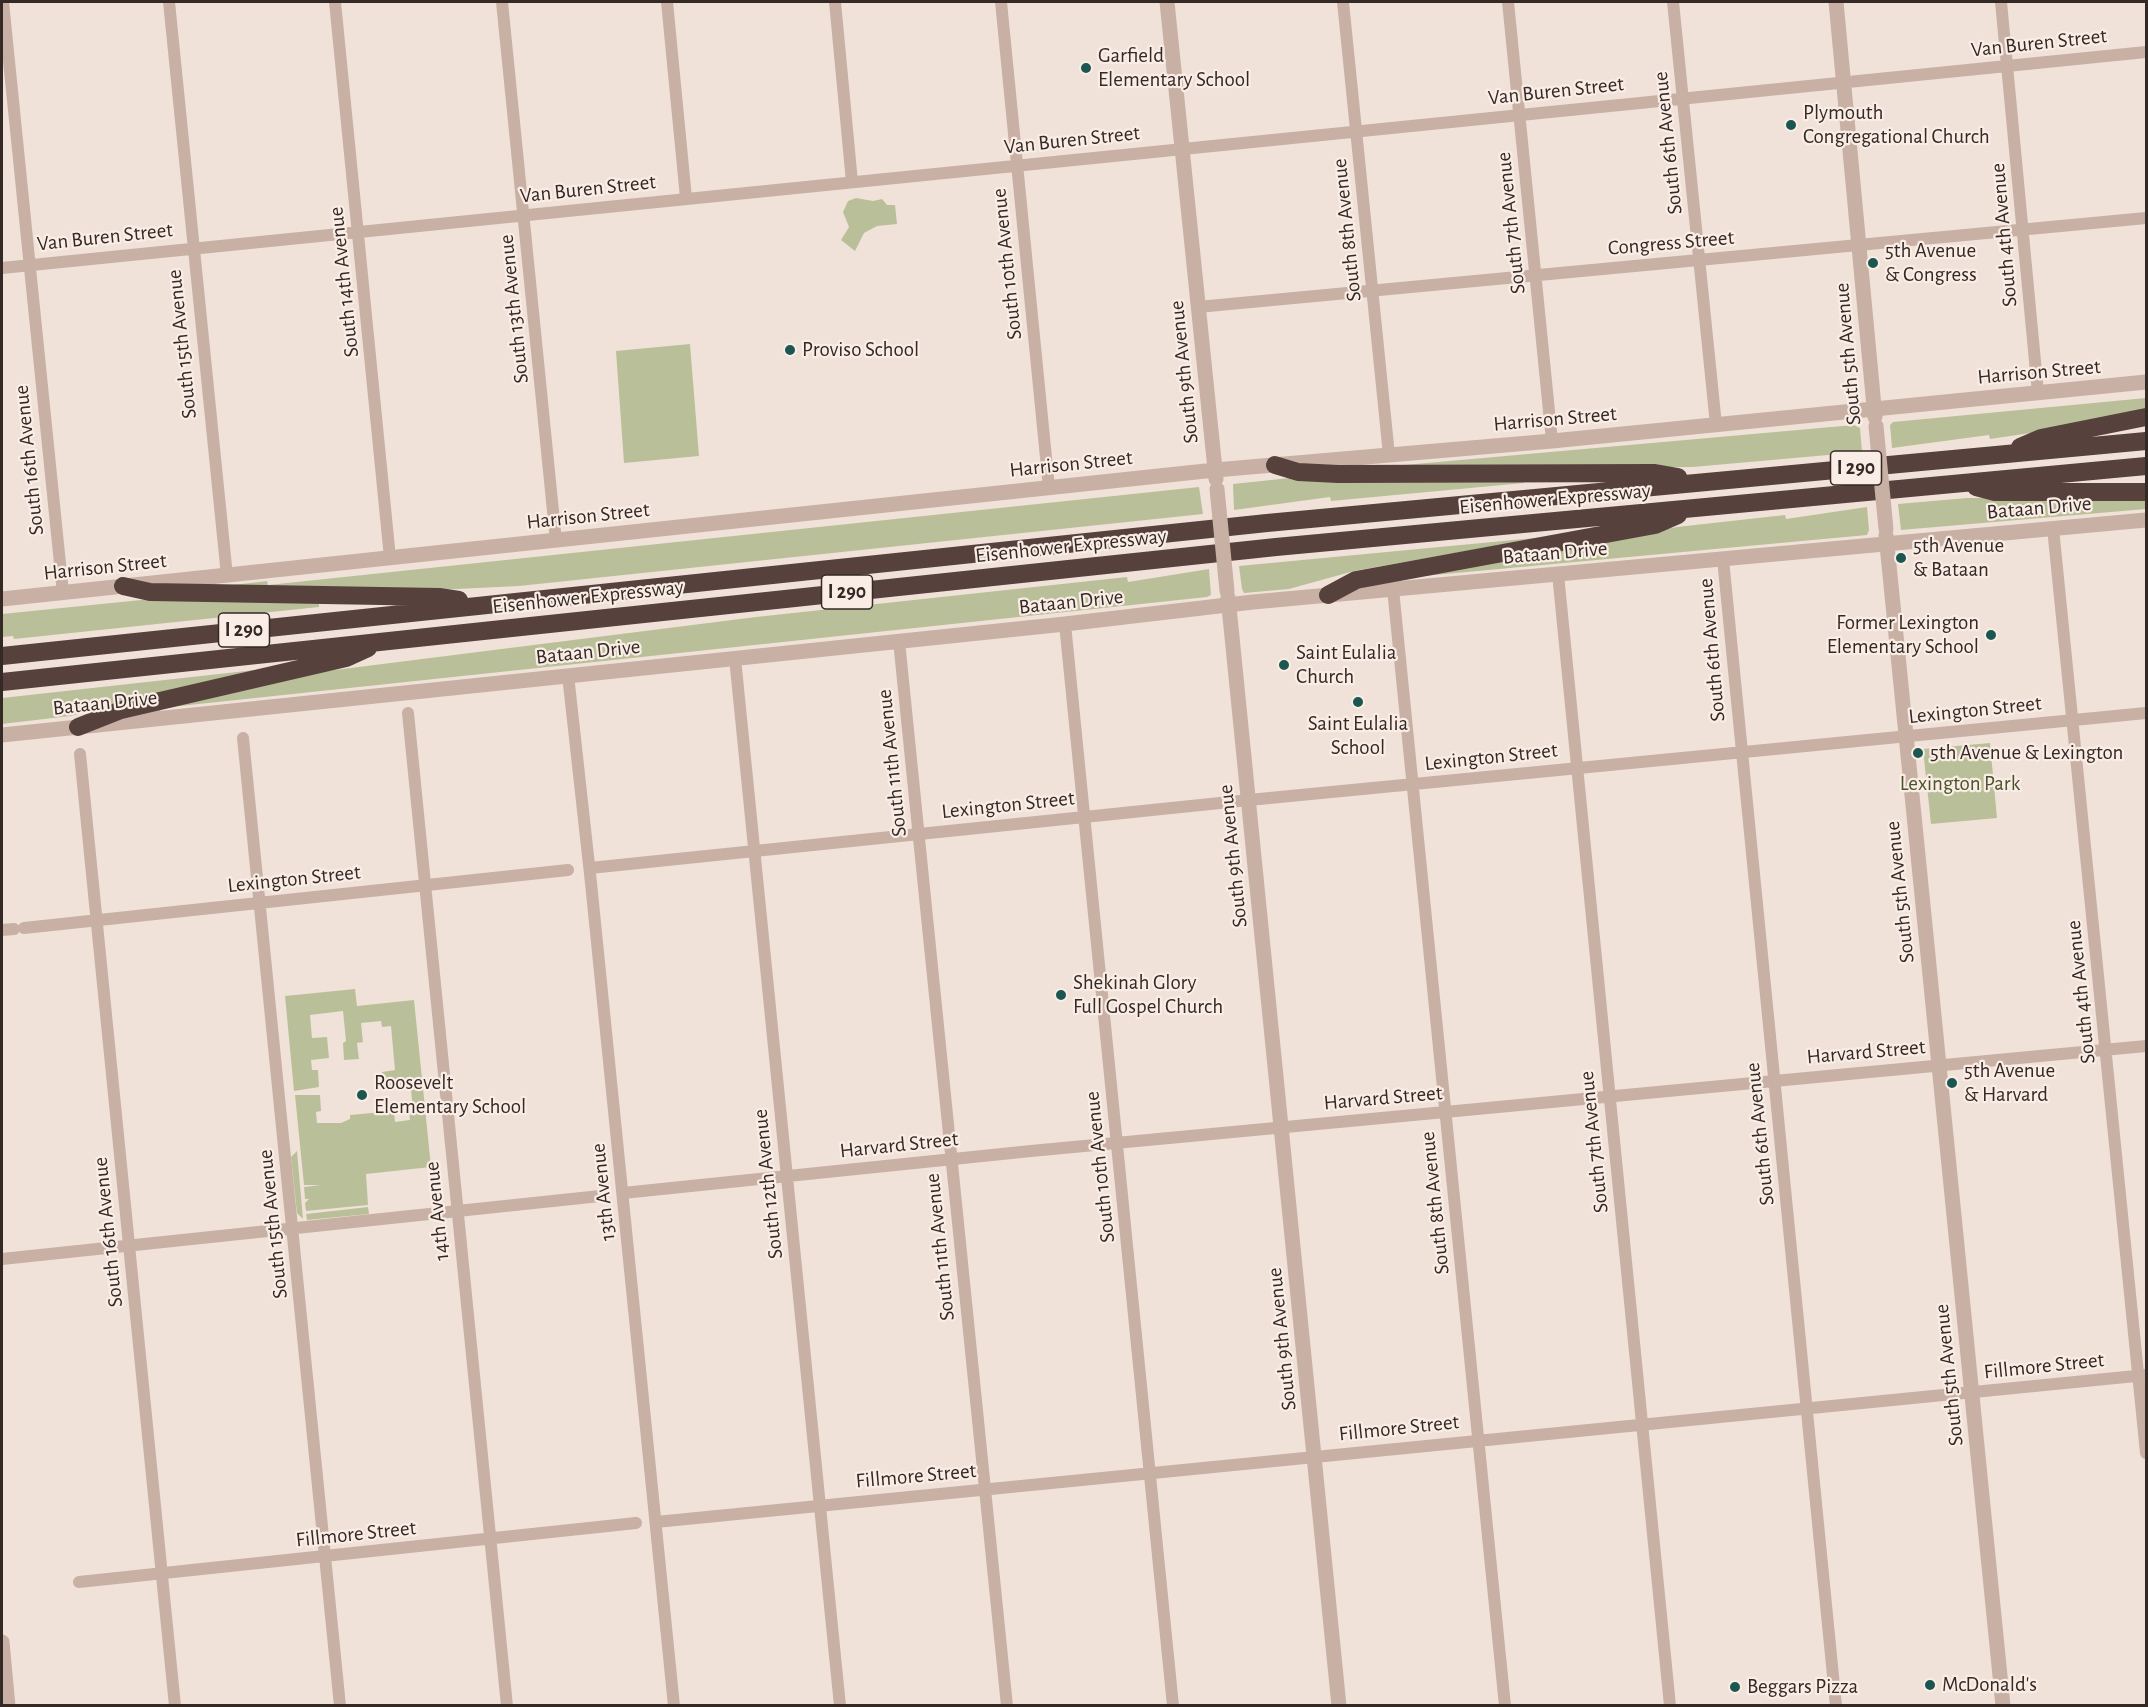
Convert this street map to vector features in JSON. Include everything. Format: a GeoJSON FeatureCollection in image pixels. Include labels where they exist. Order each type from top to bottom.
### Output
{"type":"FeatureCollection","features":[{"type":"Feature","properties":{"kind":"highway"},"geometry":{"type":"LineString","coordinates":[[2005,454],[2041,438],[2146,417]]}},
{"type":"Feature","properties":{"kind":"highway","name":"Eisenhower Expressway"},"geometry":{"type":"LineString","coordinates":[[2,656],[1279,522],[2146,441]]}},
{"type":"Feature","properties":{"kind":"highway"},"geometry":{"type":"LineString","coordinates":[[1275,465],[1298,472],[1338,474],[1655,473],[1706,481]]}},
{"type":"Feature","properties":{"kind":"highway","name":"Eisenhower Expressway"},"geometry":{"type":"LineString","coordinates":[[2,682],[1276,547],[2146,466]]}},
{"type":"Feature","properties":{"kind":"highway"},"geometry":{"type":"LineString","coordinates":[[1962,483],[1995,492],[2146,492]]}},
{"type":"Feature","properties":{"kind":"highway"},"geometry":{"type":"LineString","coordinates":[[1328,595],[1356,580],[1655,525],[1693,508]]}},
{"type":"Feature","properties":{"kind":"highway"},"geometry":{"type":"LineString","coordinates":[[123,586],[161,592],[439,597],[487,604]]}},
{"type":"Feature","properties":{"kind":"highway"},"geometry":{"type":"LineString","coordinates":[[78,727],[139,705],[346,658],[383,641]]}},
{"type":"Feature","properties":{"kind":"street","name":"South 16th Avenue"},"geometry":{"type":"LineString","coordinates":[[3,2],[63,593]]}},
{"type":"Feature","properties":{"kind":"street","name":"South 15th Avenue"},"geometry":{"type":"LineString","coordinates":[[169,2],[192,248],[227,576]]}},
{"type":"Feature","properties":{"kind":"street","name":"South 14th Avenue"},"geometry":{"type":"LineString","coordinates":[[334,2],[390,558]]}},
{"type":"Feature","properties":{"kind":"street","name":"South 13th Avenue"},"geometry":{"type":"LineString","coordinates":[[502,2],[556,541]]}},
{"type":"Feature","properties":{"kind":"street"},"geometry":{"type":"LineString","coordinates":[[667,2],[686,198]]}},
{"type":"Feature","properties":{"kind":"street"},"geometry":{"type":"LineString","coordinates":[[835,2],[852,182]]}},
{"type":"Feature","properties":{"kind":"street","name":"South 10th Avenue"},"geometry":{"type":"LineString","coordinates":[[1001,2],[1049,488]]}},
{"type":"Feature","properties":{"kind":"street","name":"South 9th Avenue"},"geometry":{"type":"LineString","coordinates":[[1167,2],[1339,1706]]}},
{"type":"Feature","properties":{"kind":"street","name":"South 8th Avenue"},"geometry":{"type":"LineString","coordinates":[[1343,2],[1389,455]]}},
{"type":"Feature","properties":{"kind":"street","name":"South 7th Avenue"},"geometry":{"type":"LineString","coordinates":[[1508,2],[1552,441]]}},
{"type":"Feature","properties":{"kind":"street","name":"South 6th Avenue"},"geometry":{"type":"LineString","coordinates":[[1673,2],[1716,425]]}},
{"type":"Feature","properties":{"kind":"street","name":"South 5th Avenue"},"geometry":{"type":"LineString","coordinates":[[1836,2],[1905,737],[2003,1706]]}},
{"type":"Feature","properties":{"kind":"street","name":"South 4th Avenue"},"geometry":{"type":"LineString","coordinates":[[2001,2],[2038,393]]}},
{"type":"Feature","properties":{"kind":"street","name":"Van Buren Street"},"geometry":{"type":"LineString","coordinates":[[2,268],[2146,52]]}},
{"type":"Feature","properties":{"kind":"street","name":"Congress Street"},"geometry":{"type":"LineString","coordinates":[[1198,308],[2146,218]]}},
{"type":"Feature","properties":{"kind":"street","name":"Harrison Street"},"geometry":{"type":"LineString","coordinates":[[2,599],[1215,470],[1552,441],[2146,382]]}},
{"type":"Feature","properties":{"kind":"street","name":"Bataan Drive"},"geometry":{"type":"LineString","coordinates":[[2,735],[1065,624],[1228,598],[1328,595],[1723,559],[1886,536],[2054,528],[2146,520]]}},
{"type":"Feature","properties":{"kind":"street","name":"South 4th Avenue"},"geometry":{"type":"LineString","coordinates":[[2054,528],[2106,1050],[2143,1375],[2146,1453]]}},
{"type":"Feature","properties":{"kind":"street","name":"South 6th Avenue"},"geometry":{"type":"LineString","coordinates":[[1723,559],[1836,1706]]}},
{"type":"Feature","properties":{"kind":"street","name":"South 7th Avenue"},"geometry":{"type":"LineString","coordinates":[[1558,574],[1670,1706]]}},
{"type":"Feature","properties":{"kind":"street","name":"South 8th Avenue"},"geometry":{"type":"LineString","coordinates":[[1393,589],[1505,1706]]}},
{"type":"Feature","properties":{"kind":"street","name":"South 10th Avenue"},"geometry":{"type":"LineString","coordinates":[[1065,624],[1173,1706]]}},
{"type":"Feature","properties":{"kind":"street","name":"South 11th Avenue"},"geometry":{"type":"LineString","coordinates":[[899,641],[1007,1706]]}},
{"type":"Feature","properties":{"kind":"street","name":"South 12th Avenue"},"geometry":{"type":"LineString","coordinates":[[735,658],[840,1706]]}},
{"type":"Feature","properties":{"kind":"street","name":"13th Avenue"},"geometry":{"type":"LineString","coordinates":[[568,675],[590,868],[674,1706]]}},
{"type":"Feature","properties":{"kind":"street","name":"14th Avenue"},"geometry":{"type":"LineString","coordinates":[[408,713],[507,1706]]}},
{"type":"Feature","properties":{"kind":"street","name":"Lexington Street"},"geometry":{"type":"LineString","coordinates":[[590,868],[1249,800],[2146,713]]}},
{"type":"Feature","properties":{"kind":"street","name":"South 15th Avenue"},"geometry":{"type":"LineString","coordinates":[[243,738],[340,1706]]}},
{"type":"Feature","properties":{"kind":"street","name":"South 16th Avenue"},"geometry":{"type":"LineString","coordinates":[[80,754],[174,1706]]}},
{"type":"Feature","properties":{"kind":"street","name":"Lexington Street"},"geometry":{"type":"LineString","coordinates":[[13,929],[568,870]]}},
{"type":"Feature","properties":{"kind":"street","name":"Harvard Street"},"geometry":{"type":"LineString","coordinates":[[623,1193],[1282,1127],[2146,1046]]}},
{"type":"Feature","properties":{"kind":"street"},"geometry":{"type":"LineString","coordinates":[[2,1259],[600,1196]]}},
{"type":"Feature","properties":{"kind":"street","name":"Fillmore Street"},"geometry":{"type":"LineString","coordinates":[[656,1522],[2143,1375]]}},
{"type":"Feature","properties":{"kind":"street","name":"Fillmore Street"},"geometry":{"type":"LineString","coordinates":[[80,1582],[636,1523]]}},
{"type":"Feature","properties":{"kind":"street"},"geometry":{"type":"LineString","coordinates":[[2,1642],[8,1706]]}},
{"type":"Feature","properties":{"kind":"green space"},"geometry":{"type":"Polygon","coordinates":[[[856,198],[873,201],[882,199],[887,205],[895,205],[897,224],[877,226],[864,233],[855,251],[841,240],[849,227],[843,212],[848,201],[856,198]]]}},
{"type":"Feature","properties":{"kind":"green space"},"geometry":{"type":"Polygon","coordinates":[[[690,344],[699,456],[624,463],[616,351],[690,344]]]}},
{"type":"Feature","properties":{"kind":"green space"},"geometry":{"type":"Polygon","coordinates":[[[2146,398],[2146,411],[1990,439],[1989,435],[1892,448],[1890,425],[1893,422],[2146,398]]]}},
{"type":"Feature","properties":{"kind":"green space"},"geometry":{"type":"Polygon","coordinates":[[[1854,425],[1860,428],[1862,452],[1693,467],[1348,470],[1854,425]]]}},
{"type":"Feature","properties":{"kind":"green space"},"geometry":{"type":"Polygon","coordinates":[[[1290,478],[1524,478],[1524,483],[1331,501],[1330,497],[1234,510],[1233,484],[1290,478]]]}},
{"type":"Feature","properties":{"kind":"green space"},"geometry":{"type":"Polygon","coordinates":[[[1199,487],[1203,514],[519,586],[416,591],[207,588],[267,581],[268,585],[1199,487]]]}},
{"type":"Feature","properties":{"kind":"green space"},"geometry":{"type":"Polygon","coordinates":[[[1967,498],[2146,498],[2146,509],[1901,530],[1898,504],[1967,498]]]}},
{"type":"Feature","properties":{"kind":"green space"},"geometry":{"type":"Polygon","coordinates":[[[1867,507],[1869,530],[1867,535],[1402,578],[1402,582],[1359,584],[1677,527],[1785,515],[1786,519],[1867,507]]]}},
{"type":"Feature","properties":{"kind":"green space"},"geometry":{"type":"Polygon","coordinates":[[[1545,537],[1354,571],[1289,589],[1244,593],[1242,589],[1239,566],[1545,537]]]}},
{"type":"Feature","properties":{"kind":"green space"},"geometry":{"type":"Polygon","coordinates":[[[1209,569],[1211,595],[1207,597],[161,708],[160,712],[124,716],[295,675],[756,617],[1127,577],[1128,582],[1209,569]]]}},
{"type":"Feature","properties":{"kind":"green space"},"geometry":{"type":"Polygon","coordinates":[[[151,599],[319,600],[319,607],[14,639],[13,636],[2,637],[2,614],[151,599]]]}},
{"type":"Feature","properties":{"kind":"green space"},"geometry":{"type":"Polygon","coordinates":[[[255,670],[70,716],[2,724],[2,698],[255,670]]]}},
{"type":"Feature","properties":{"kind":"green space","name":"Lexington Park"},"geometry":{"type":"Polygon","coordinates":[[[1990,743],[1997,818],[1931,824],[1923,749],[1990,743]]]}},
{"type":"Feature","properties":{"kind":"green space"},"geometry":{"type":"Polygon","coordinates":[[[355,989],[357,1006],[414,1000],[431,1167],[366,1174],[368,1205],[306,1211],[305,1203],[309,1199],[305,1199],[304,1187],[321,1185],[304,1185],[295,1095],[320,1095],[321,1111],[316,1112],[317,1123],[341,1123],[350,1119],[350,1115],[394,1111],[395,1122],[410,1120],[409,1111],[413,1110],[411,1090],[407,1087],[384,1089],[382,1072],[395,1070],[391,1026],[382,1027],[381,1021],[361,1023],[363,1042],[357,1043],[359,1059],[344,1060],[343,1043],[346,1041],[343,1011],[310,1015],[312,1038],[327,1037],[329,1058],[311,1060],[312,1070],[318,1070],[319,1087],[294,1091],[285,996],[355,989]]]}},
{"type":"Feature","properties":{"kind":"green space"},"geometry":{"type":"Polygon","coordinates":[[[297,1151],[303,1219],[297,1213],[291,1157],[297,1151]]]}},
{"type":"Feature","properties":{"kind":"green space"},"geometry":{"type":"Polygon","coordinates":[[[368,1207],[369,1214],[307,1220],[306,1214],[368,1207]]]}},
{"type":"Feature","properties":{"kind":"place","name":"Garfield Elementary School"},"geometry":{"type":"Point","coordinates":[1086,68]}},
{"type":"Feature","properties":{"kind":"place","name":"Plymouth Congregational Church"},"geometry":{"type":"Point","coordinates":[1791,125]}},
{"type":"Feature","properties":{"kind":"place","name":"5th Avenue & Congress"},"geometry":{"type":"Point","coordinates":[1873,263]}},
{"type":"Feature","properties":{"kind":"place","name":"Proviso School"},"geometry":{"type":"Point","coordinates":[790,350]}},
{"type":"Feature","properties":{"kind":"place","name":"5th Avenue & Bataan"},"geometry":{"type":"Point","coordinates":[1901,558]}},
{"type":"Feature","properties":{"kind":"place","name":"Former Lexington Elementary School"},"geometry":{"type":"Point","coordinates":[1991,635]}},
{"type":"Feature","properties":{"kind":"place","name":"Saint Eulalia Church"},"geometry":{"type":"Point","coordinates":[1284,665]}},
{"type":"Feature","properties":{"kind":"place","name":"Saint Eulalia School"},"geometry":{"type":"Point","coordinates":[1358,702]}},
{"type":"Feature","properties":{"kind":"place","name":"5th Avenue & Lexington"},"geometry":{"type":"Point","coordinates":[1918,753]}},
{"type":"Feature","properties":{"kind":"place","name":"Shekinah Glory Full Gospel Church"},"geometry":{"type":"Point","coordinates":[1061,995]}},
{"type":"Feature","properties":{"kind":"place","name":"5th Avenue & Harvard"},"geometry":{"type":"Point","coordinates":[1952,1083]}},
{"type":"Feature","properties":{"kind":"place","name":"Roosevelt Elementary School"},"geometry":{"type":"Point","coordinates":[362,1095]}},
{"type":"Feature","properties":{"kind":"place","name":"McDonald's"},"geometry":{"type":"Point","coordinates":[1930,1685]}},
{"type":"Feature","properties":{"kind":"place","name":"Beggars Pizza"},"geometry":{"type":"Point","coordinates":[1735,1687]}}]}
